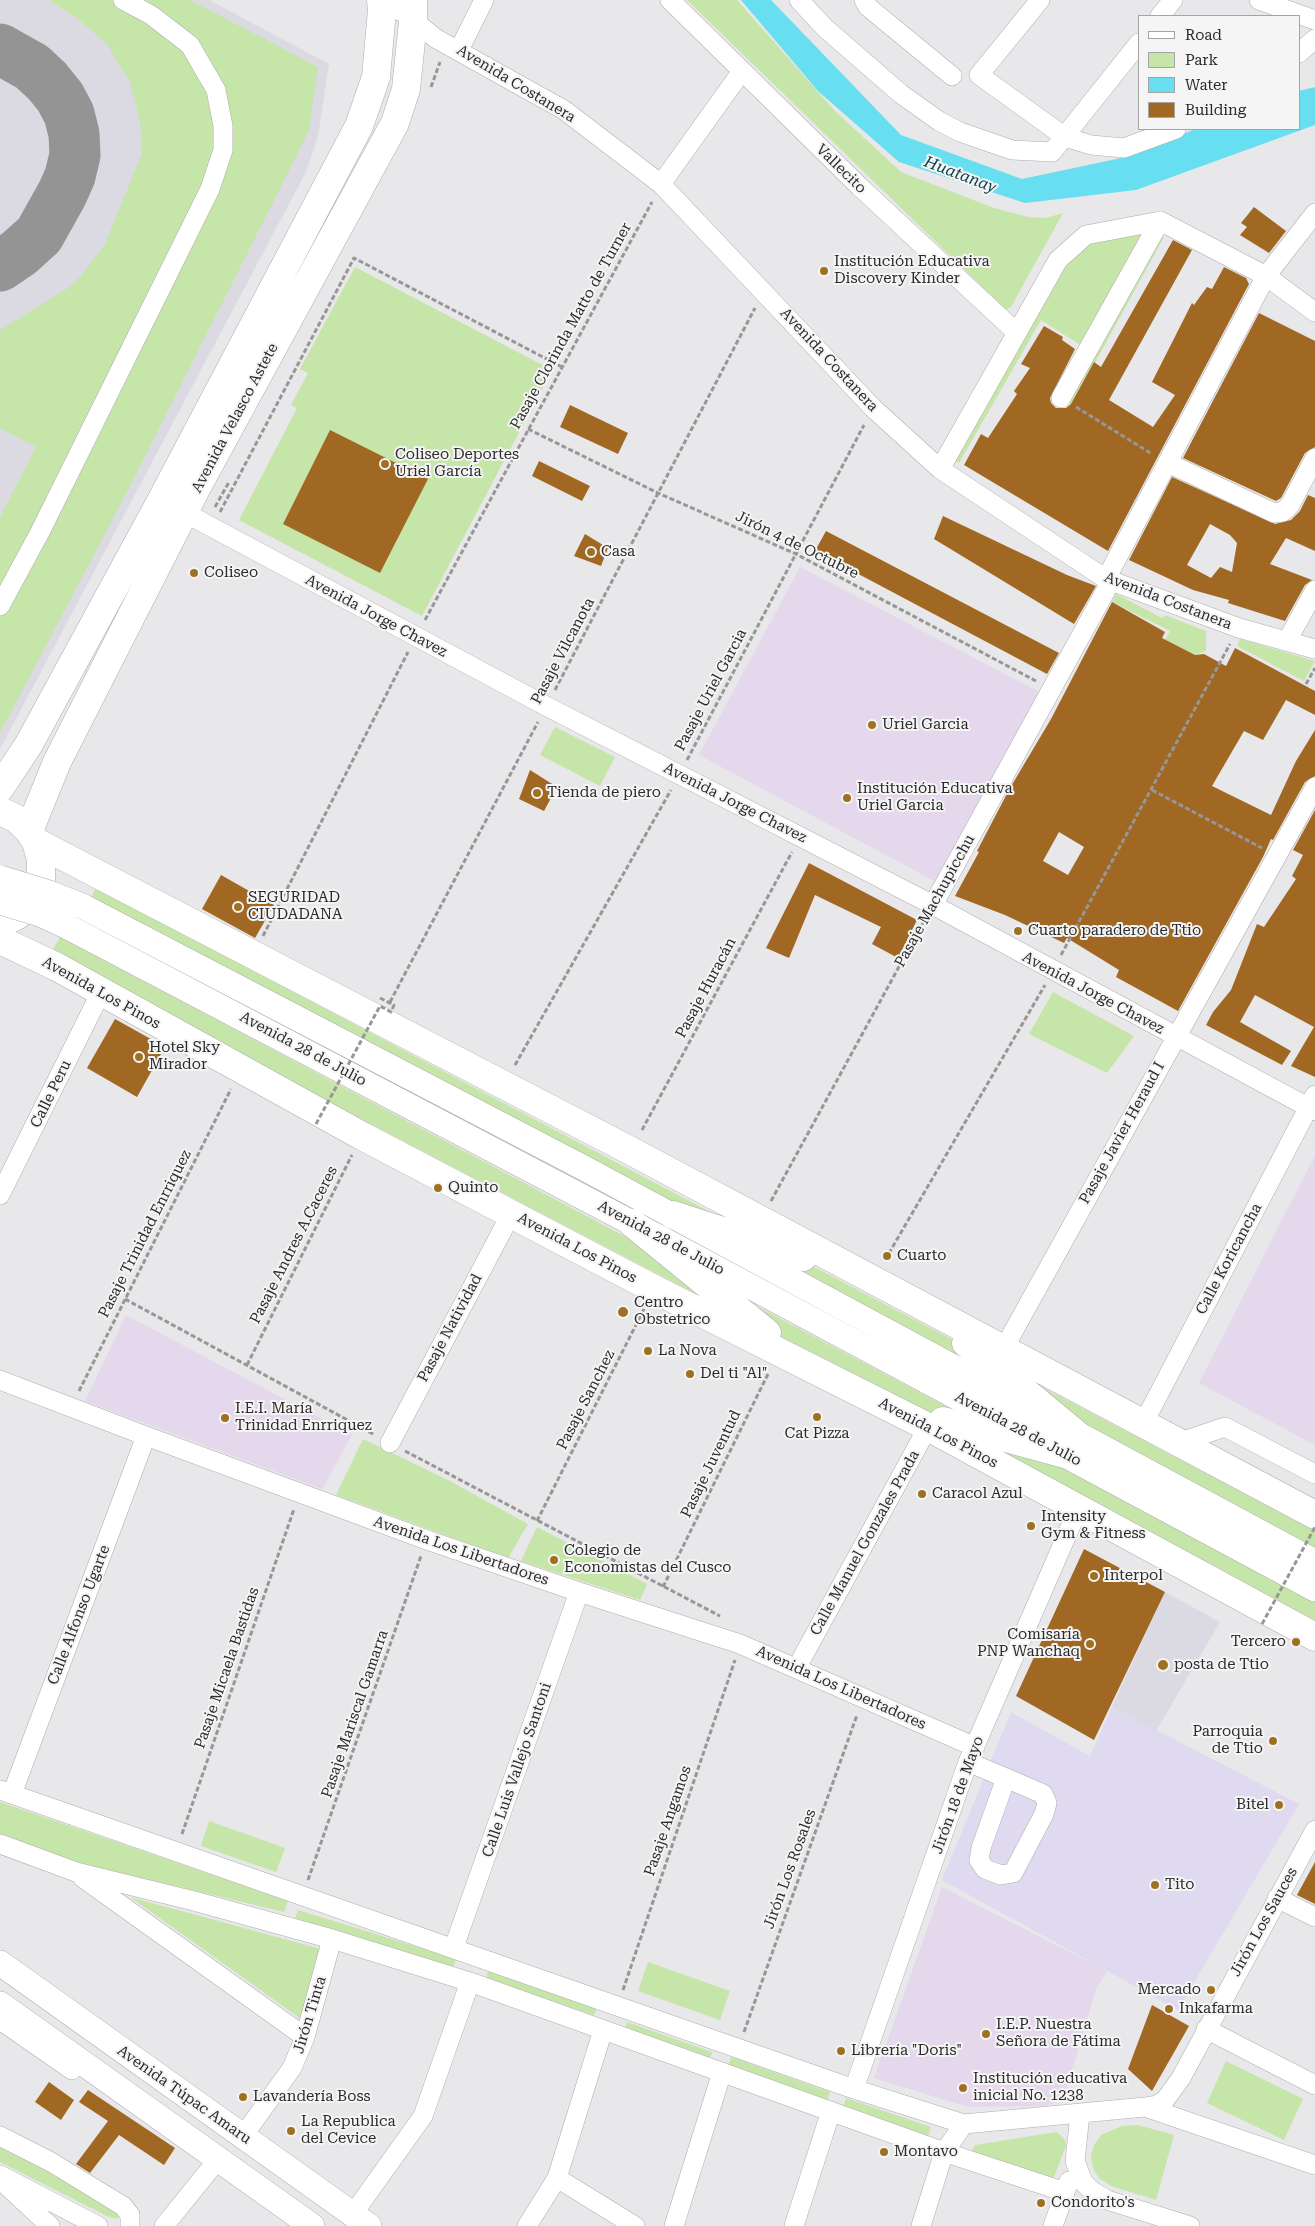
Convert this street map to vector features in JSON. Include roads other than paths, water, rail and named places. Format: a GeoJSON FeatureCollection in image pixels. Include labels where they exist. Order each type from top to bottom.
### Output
{"type":"FeatureCollection","features":[{"type":"Feature","properties":{"kind":"highway","name":"Avenida Velasco Astete"},"geometry":{"type":"LineString","coordinates":[[33,837],[56,762],[173,507],[359,126],[376,77],[382,5]]}},
{"type":"Feature","properties":{"kind":"highway","name":"Avenida Velasco Astete"},"geometry":{"type":"LineString","coordinates":[[0,788],[29,744],[173,507],[394,123],[406,88],[413,11]]}},
{"type":"Feature","properties":{"kind":"highway"},"geometry":{"type":"LineString","coordinates":[[0,811],[17,819],[33,837],[254,955],[379,1009],[504,1085],[1315,1515]]}},
{"type":"Feature","properties":{"kind":"highway"},"geometry":{"type":"LineString","coordinates":[[0,924],[18,915],[36,894],[41,879],[41,859],[33,837]]}},
{"type":"Feature","properties":{"kind":"highway","name":"Avenida Los Pinos"},"geometry":{"type":"LineString","coordinates":[[0,940],[57,967],[362,1136],[654,1289],[928,1427],[1315,1637]]}},
{"type":"Feature","properties":{"kind":"highway"},"geometry":{"type":"LineString","coordinates":[[673,1215],[769,1247],[855,1271]]}},
{"type":"Feature","properties":{"kind":"highway"},"geometry":{"type":"LineString","coordinates":[[632,1223],[806,1365]]}},
{"type":"Feature","properties":{"kind":"highway"},"geometry":{"type":"LineString","coordinates":[[916,1303],[1070,1443]]}},
{"type":"Feature","properties":{"kind":"highway"},"geometry":{"type":"LineString","coordinates":[[850,1387],[962,1428],[1070,1443]]}},
{"type":"Feature","properties":{"kind":"main road","name":"Avenida 28 de Julio"},"geometry":{"type":"LineString","coordinates":[[0,878],[42,890],[82,906],[673,1215],[1070,1443],[1315,1589]]}},
{"type":"Feature","properties":{"kind":"main road","name":"Avenida 28 de Julio"},"geometry":{"type":"LineString","coordinates":[[0,902],[40,914],[68,927],[632,1223],[1070,1443],[1315,1562]]}},
{"type":"Feature","properties":{"kind":"main road","name":"Avenida Túpac Amaru"},"geometry":{"type":"LineString","coordinates":[[0,1964],[361,2220]]}},
{"type":"Feature","properties":{"kind":"main road"},"geometry":{"type":"LineString","coordinates":[[0,2004],[312,2226]]}},
{"type":"Feature","properties":{"kind":"street"},"geometry":{"type":"LineString","coordinates":[[0,606],[40,532],[210,189],[222,150],[223,126],[216,90],[190,45],[152,15],[123,0]]}},
{"type":"Feature","properties":{"kind":"street"},"geometry":{"type":"LineString","coordinates":[[459,50],[484,0]]}},
{"type":"Feature","properties":{"kind":"street","name":"Vallecito"},"geometry":{"type":"LineString","coordinates":[[670,0],[860,187],[1017,333]]}},
{"type":"Feature","properties":{"kind":"street"},"geometry":{"type":"LineString","coordinates":[[799,0],[825,28],[887,82],[939,121],[960,132],[1012,150],[1052,152],[1138,44]]}},
{"type":"Feature","properties":{"kind":"street"},"geometry":{"type":"LineString","coordinates":[[864,0],[868,7],[952,76]]}},
{"type":"Feature","properties":{"kind":"street"},"geometry":{"type":"LineString","coordinates":[[1040,0],[979,75],[1065,137],[1091,145],[1124,148],[1173,130]]}},
{"type":"Feature","properties":{"kind":"street"},"geometry":{"type":"LineString","coordinates":[[1161,15],[1173,0]]}},
{"type":"Feature","properties":{"kind":"street"},"geometry":{"type":"LineString","coordinates":[[1259,0],[1315,20]]}},
{"type":"Feature","properties":{"kind":"street","name":"Avenida Costanera"},"geometry":{"type":"LineString","coordinates":[[382,5],[405,13],[413,11],[435,38],[564,110],[661,184],[873,408],[940,469],[1108,580],[1239,628],[1315,649]]}},
{"type":"Feature","properties":{"kind":"street"},"geometry":{"type":"LineString","coordinates":[[1300,52],[1315,39]]}},
{"type":"Feature","properties":{"kind":"street"},"geometry":{"type":"LineString","coordinates":[[661,184],[742,71]]}},
{"type":"Feature","properties":{"kind":"street","name":"Pasaje Machupicchu"},"geometry":{"type":"LineString","coordinates":[[932,905],[1053,690],[1168,463],[1266,276],[1315,213]]}},
{"type":"Feature","properties":{"kind":"street"},"geometry":{"type":"LineString","coordinates":[[1061,398],[1160,221]]}},
{"type":"Feature","properties":{"kind":"street"},"geometry":{"type":"LineString","coordinates":[[940,469],[1058,260],[1086,235],[1160,221],[1266,276],[1315,312]]}},
{"type":"Feature","properties":{"kind":"street"},"geometry":{"type":"LineString","coordinates":[[1168,463],[1274,514],[1283,512],[1290,506],[1315,458]]}},
{"type":"Feature","properties":{"kind":"street","name":"Avenida Jorge Chavez"},"geometry":{"type":"LineString","coordinates":[[173,507],[546,706],[932,905],[1175,1036],[1313,1104]]}},
{"type":"Feature","properties":{"kind":"street"},"geometry":{"type":"LineString","coordinates":[[1287,641],[1315,590]]}},
{"type":"Feature","properties":{"kind":"street","name":"Pasaje Javier Heraud I"},"geometry":{"type":"LineString","coordinates":[[1003,1350],[1175,1036],[1278,856],[1315,787]]}},
{"type":"Feature","properties":{"kind":"street","name":"Calle Peru"},"geometry":{"type":"LineString","coordinates":[[0,1195],[101,992]]}},
{"type":"Feature","properties":{"kind":"street","name":"Calle Koricancha"},"geometry":{"type":"LineString","coordinates":[[1143,1424],[1313,1104]]}},
{"type":"Feature","properties":{"kind":"street","name":"Pasaje Natividad"},"geometry":{"type":"LineString","coordinates":[[390,1443],[511,1214]]}},
{"type":"Feature","properties":{"kind":"street","name":"Avenida Los Libertadores"},"geometry":{"type":"LineString","coordinates":[[0,1380],[70,1408],[427,1540],[740,1644],[863,1698],[972,1755],[1006,1778],[1043,1794],[1047,1803],[1044,1814],[1013,1873],[1001,1875],[985,1869],[979,1860],[981,1848],[1006,1778]]}},
{"type":"Feature","properties":{"kind":"street","name":"Calle Manuel Gonzales Prada"},"geometry":{"type":"LineString","coordinates":[[802,1658],[928,1427]]}},
{"type":"Feature","properties":{"kind":"street"},"geometry":{"type":"LineString","coordinates":[[1178,1443],[1225,1427],[1315,1474]]}},
{"type":"Feature","properties":{"kind":"street","name":"Calle Alfonso Ugarte"},"geometry":{"type":"LineString","coordinates":[[6,1792],[146,1436]]}},
{"type":"Feature","properties":{"kind":"street","name":"Jirón 18 de Mayo"},"geometry":{"type":"LineString","coordinates":[[854,2089],[972,1755],[1079,1508]]}},
{"type":"Feature","properties":{"kind":"street","name":"Calle Luis Vallejo Santoni"},"geometry":{"type":"LineString","coordinates":[[454,1948],[579,1592]]}},
{"type":"Feature","properties":{"kind":"street"},"geometry":{"type":"LineString","coordinates":[[6,1792],[739,2047],[854,2089],[964,2124],[1144,2107],[1315,2164]]}},
{"type":"Feature","properties":{"kind":"street","name":"Jirón Los Sauces"},"geometry":{"type":"LineString","coordinates":[[1144,2107],[1156,2105],[1172,2091],[1315,1830]]}},
{"type":"Feature","properties":{"kind":"street"},"geometry":{"type":"LineString","coordinates":[[0,1844],[76,1872],[194,1901],[332,1939],[470,1982],[944,2152],[1065,2192]]}},
{"type":"Feature","properties":{"kind":"street"},"geometry":{"type":"LineString","coordinates":[[76,1872],[305,2037]]}},
{"type":"Feature","properties":{"kind":"street"},"geometry":{"type":"LineString","coordinates":[[1277,1898],[1315,1917]]}},
{"type":"Feature","properties":{"kind":"street","name":"Jirón Tinta"},"geometry":{"type":"LineString","coordinates":[[243,2136],[292,2068],[305,2037],[332,1939]]}},
{"type":"Feature","properties":{"kind":"street"},"geometry":{"type":"LineString","coordinates":[[361,2220],[423,2116],[470,1982]]}},
{"type":"Feature","properties":{"kind":"street"},"geometry":{"type":"LineString","coordinates":[[0,2020],[294,2226]]}},
{"type":"Feature","properties":{"kind":"street"},"geometry":{"type":"LineString","coordinates":[[1206,2029],[1315,2086]]}},
{"type":"Feature","properties":{"kind":"street"},"geometry":{"type":"LineString","coordinates":[[527,2226],[557,2178],[603,2030]]}},
{"type":"Feature","properties":{"kind":"street"},"geometry":{"type":"LineString","coordinates":[[674,2226],[722,2072]]}},
{"type":"Feature","properties":{"kind":"street"},"geometry":{"type":"LineString","coordinates":[[794,2226],[831,2111]]}},
{"type":"Feature","properties":{"kind":"street"},"geometry":{"type":"LineString","coordinates":[[1053,2226],[1075,2160],[1080,2114]]}},
{"type":"Feature","properties":{"kind":"street"},"geometry":{"type":"LineString","coordinates":[[921,2226],[944,2152],[964,2124]]}},
{"type":"Feature","properties":{"kind":"street"},"geometry":{"type":"LineString","coordinates":[[0,2136],[50,2162],[123,2206],[130,2215],[130,2226]]}},
{"type":"Feature","properties":{"kind":"street"},"geometry":{"type":"LineString","coordinates":[[1075,2160],[1083,2182],[1092,2191],[1107,2200],[1190,2226]]}},
{"type":"Feature","properties":{"kind":"street"},"geometry":{"type":"LineString","coordinates":[[164,2226],[211,2168]]}},
{"type":"Feature","properties":{"kind":"street"},"geometry":{"type":"LineString","coordinates":[[0,2175],[98,2226]]}},
{"type":"Feature","properties":{"kind":"street"},"geometry":{"type":"LineString","coordinates":[[557,2178],[635,2226]]}},
{"type":"Feature","properties":{"kind":"street"},"geometry":{"type":"LineString","coordinates":[[0,2179],[50,2226]]}},
{"type":"Feature","properties":{"kind":"water","name":"Huatanay"},"geometry":{"type":"Polygon","coordinates":[[[741,0],[771,0],[901,135],[1022,179],[1121,158],[1193,130],[1300,130],[1300,91],[1315,87],[1315,125],[1136,190],[1025,203],[899,162],[818,91],[741,0]]]}},
{"type":"Feature","properties":{"kind":"place","name":"Institución Educativa Discovery Kinder"},"geometry":{"type":"Point","coordinates":[824,271]}},
{"type":"Feature","properties":{"kind":"place","name":"Coliseo Deportes Uriel García"},"geometry":{"type":"Point","coordinates":[385,464]}},
{"type":"Feature","properties":{"kind":"place","name":"Casa"},"geometry":{"type":"Point","coordinates":[591,552]}},
{"type":"Feature","properties":{"kind":"place","name":"Coliseo"},"geometry":{"type":"Point","coordinates":[194,573]}},
{"type":"Feature","properties":{"kind":"place","name":"Uriel Garcia"},"geometry":{"type":"Point","coordinates":[872,725]}},
{"type":"Feature","properties":{"kind":"place","name":"Tienda de piero"},"geometry":{"type":"Point","coordinates":[537,793]}},
{"type":"Feature","properties":{"kind":"place","name":"Institución Educativa Uriel Garcia"},"geometry":{"type":"Point","coordinates":[847,798]}},
{"type":"Feature","properties":{"kind":"place","name":"SEGURIDAD CIUDADANA"},"geometry":{"type":"Point","coordinates":[238,907]}},
{"type":"Feature","properties":{"kind":"place","name":"Cuarto paradero de Ttio"},"geometry":{"type":"Point","coordinates":[1018,931]}},
{"type":"Feature","properties":{"kind":"place","name":"Hotel Sky Mirador"},"geometry":{"type":"Point","coordinates":[139,1057]}},
{"type":"Feature","properties":{"kind":"place","name":"Quinto"},"geometry":{"type":"Point","coordinates":[438,1188]}},
{"type":"Feature","properties":{"kind":"place","name":"Cuarto"},"geometry":{"type":"Point","coordinates":[887,1256]}},
{"type":"Feature","properties":{"kind":"place","name":"Centro Obstetrico"},"geometry":{"type":"Point","coordinates":[623,1312]}},
{"type":"Feature","properties":{"kind":"place","name":"La Nova"},"geometry":{"type":"Point","coordinates":[648,1351]}},
{"type":"Feature","properties":{"kind":"place","name":"Del ti \"Al\""},"geometry":{"type":"Point","coordinates":[690,1374]}},
{"type":"Feature","properties":{"kind":"place","name":"Cat Pizza"},"geometry":{"type":"Point","coordinates":[817,1417]}},
{"type":"Feature","properties":{"kind":"place","name":"I.E.I. María Trinidad Enrriquez"},"geometry":{"type":"Point","coordinates":[225,1418]}},
{"type":"Feature","properties":{"kind":"place","name":"Caracol Azul"},"geometry":{"type":"Point","coordinates":[922,1494]}},
{"type":"Feature","properties":{"kind":"place","name":"Intensity Gym & Fitness"},"geometry":{"type":"Point","coordinates":[1031,1526]}},
{"type":"Feature","properties":{"kind":"place","name":"Colegio de Economistas del Cusco"},"geometry":{"type":"Point","coordinates":[554,1560]}},
{"type":"Feature","properties":{"kind":"place","name":"Interpol"},"geometry":{"type":"Point","coordinates":[1094,1576]}},
{"type":"Feature","properties":{"kind":"place","name":"Tercero"},"geometry":{"type":"Point","coordinates":[1296,1642]}},
{"type":"Feature","properties":{"kind":"place","name":"Comisaría PNP Wanchaq"},"geometry":{"type":"Point","coordinates":[1090,1644]}},
{"type":"Feature","properties":{"kind":"place","name":"posta de Ttio"},"geometry":{"type":"Point","coordinates":[1163,1665]}},
{"type":"Feature","properties":{"kind":"place","name":"Parroquia de Ttio"},"geometry":{"type":"Point","coordinates":[1273,1741]}},
{"type":"Feature","properties":{"kind":"place","name":"Bitel"},"geometry":{"type":"Point","coordinates":[1279,1805]}},
{"type":"Feature","properties":{"kind":"place","name":"Tito"},"geometry":{"type":"Point","coordinates":[1155,1885]}},
{"type":"Feature","properties":{"kind":"place","name":"Mercado"},"geometry":{"type":"Point","coordinates":[1211,1990]}},
{"type":"Feature","properties":{"kind":"place","name":"Inkafarma"},"geometry":{"type":"Point","coordinates":[1169,2009]}},
{"type":"Feature","properties":{"kind":"place","name":"I.E.P. Nuestra Señora de Fátima"},"geometry":{"type":"Point","coordinates":[986,2034]}},
{"type":"Feature","properties":{"kind":"place","name":"Librería \"Doris\""},"geometry":{"type":"Point","coordinates":[841,2051]}},
{"type":"Feature","properties":{"kind":"place","name":"Institución educativa inicial No. 1238"},"geometry":{"type":"Point","coordinates":[963,2088]}},
{"type":"Feature","properties":{"kind":"place","name":"Lavandería Boss"},"geometry":{"type":"Point","coordinates":[243,2097]}},
{"type":"Feature","properties":{"kind":"place","name":"La Republica del Cevice"},"geometry":{"type":"Point","coordinates":[291,2131]}},
{"type":"Feature","properties":{"kind":"place","name":"Montavo"},"geometry":{"type":"Point","coordinates":[884,2152]}},
{"type":"Feature","properties":{"kind":"place","name":"Condorito's"},"geometry":{"type":"Point","coordinates":[1041,2203]}}]}
